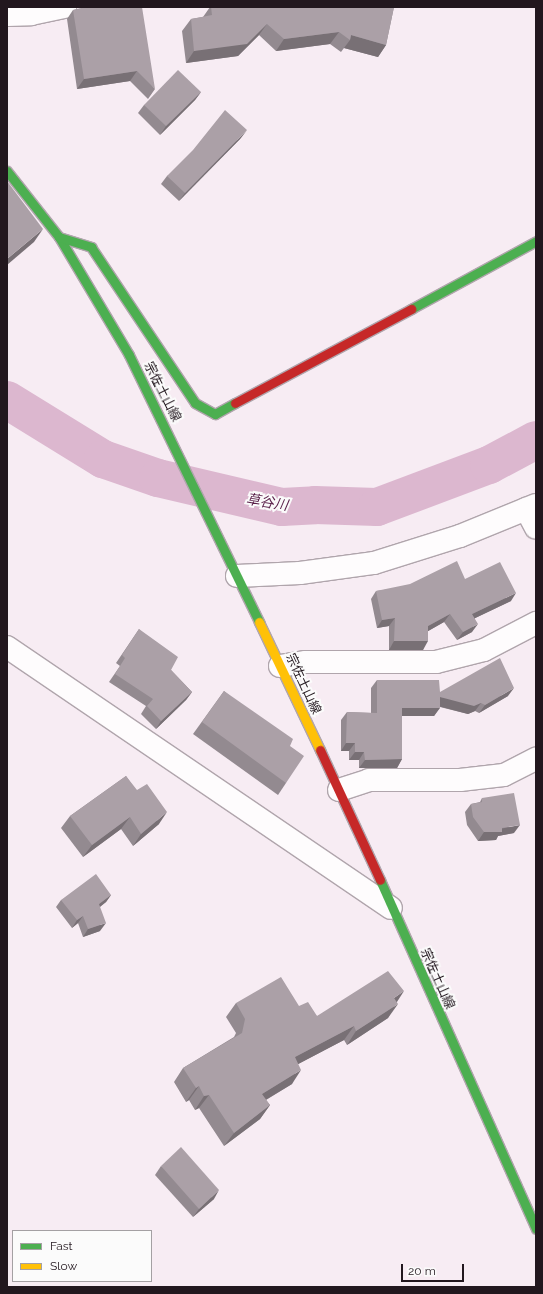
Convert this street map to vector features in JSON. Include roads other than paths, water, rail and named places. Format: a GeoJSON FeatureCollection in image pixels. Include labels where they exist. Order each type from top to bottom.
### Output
{"type":"FeatureCollection","features":[{"type":"Feature","properties":{"kind":"main road","name":"宗佐土山線"},"geometry":{"type":"LineString","coordinates":[[7,171],[59,237],[129,355],[169,434],[339,790],[536,1229]]}},
{"type":"Feature","properties":{"kind":"main road"},"geometry":{"type":"LineString","coordinates":[[59,237],[91,247],[196,403],[215,414],[536,241]]}},
{"type":"Feature","properties":{"kind":"street"},"geometry":{"type":"LineString","coordinates":[[7,15],[31,14],[65,7]]}},
{"type":"Feature","properties":{"kind":"street"},"geometry":{"type":"LineString","coordinates":[[237,576],[300,573],[374,564],[460,536],[531,507],[536,528]]}},
{"type":"Feature","properties":{"kind":"street"},"geometry":{"type":"LineString","coordinates":[[280,666],[306,662],[436,662],[484,650],[536,623]]}},
{"type":"Feature","properties":{"kind":"street"},"geometry":{"type":"LineString","coordinates":[[7,647],[391,908]]}},
{"type":"Feature","properties":{"kind":"street"},"geometry":{"type":"LineString","coordinates":[[339,790],[369,780],[460,780],[504,775],[536,758]]}},
{"type":"Feature","properties":{"kind":"waterway","name":"草谷川"},"geometry":{"type":"LineString","coordinates":[[7,400],[103,459],[158,478],[282,507],[315,505],[377,507],[489,465],[536,440]]}}]}
